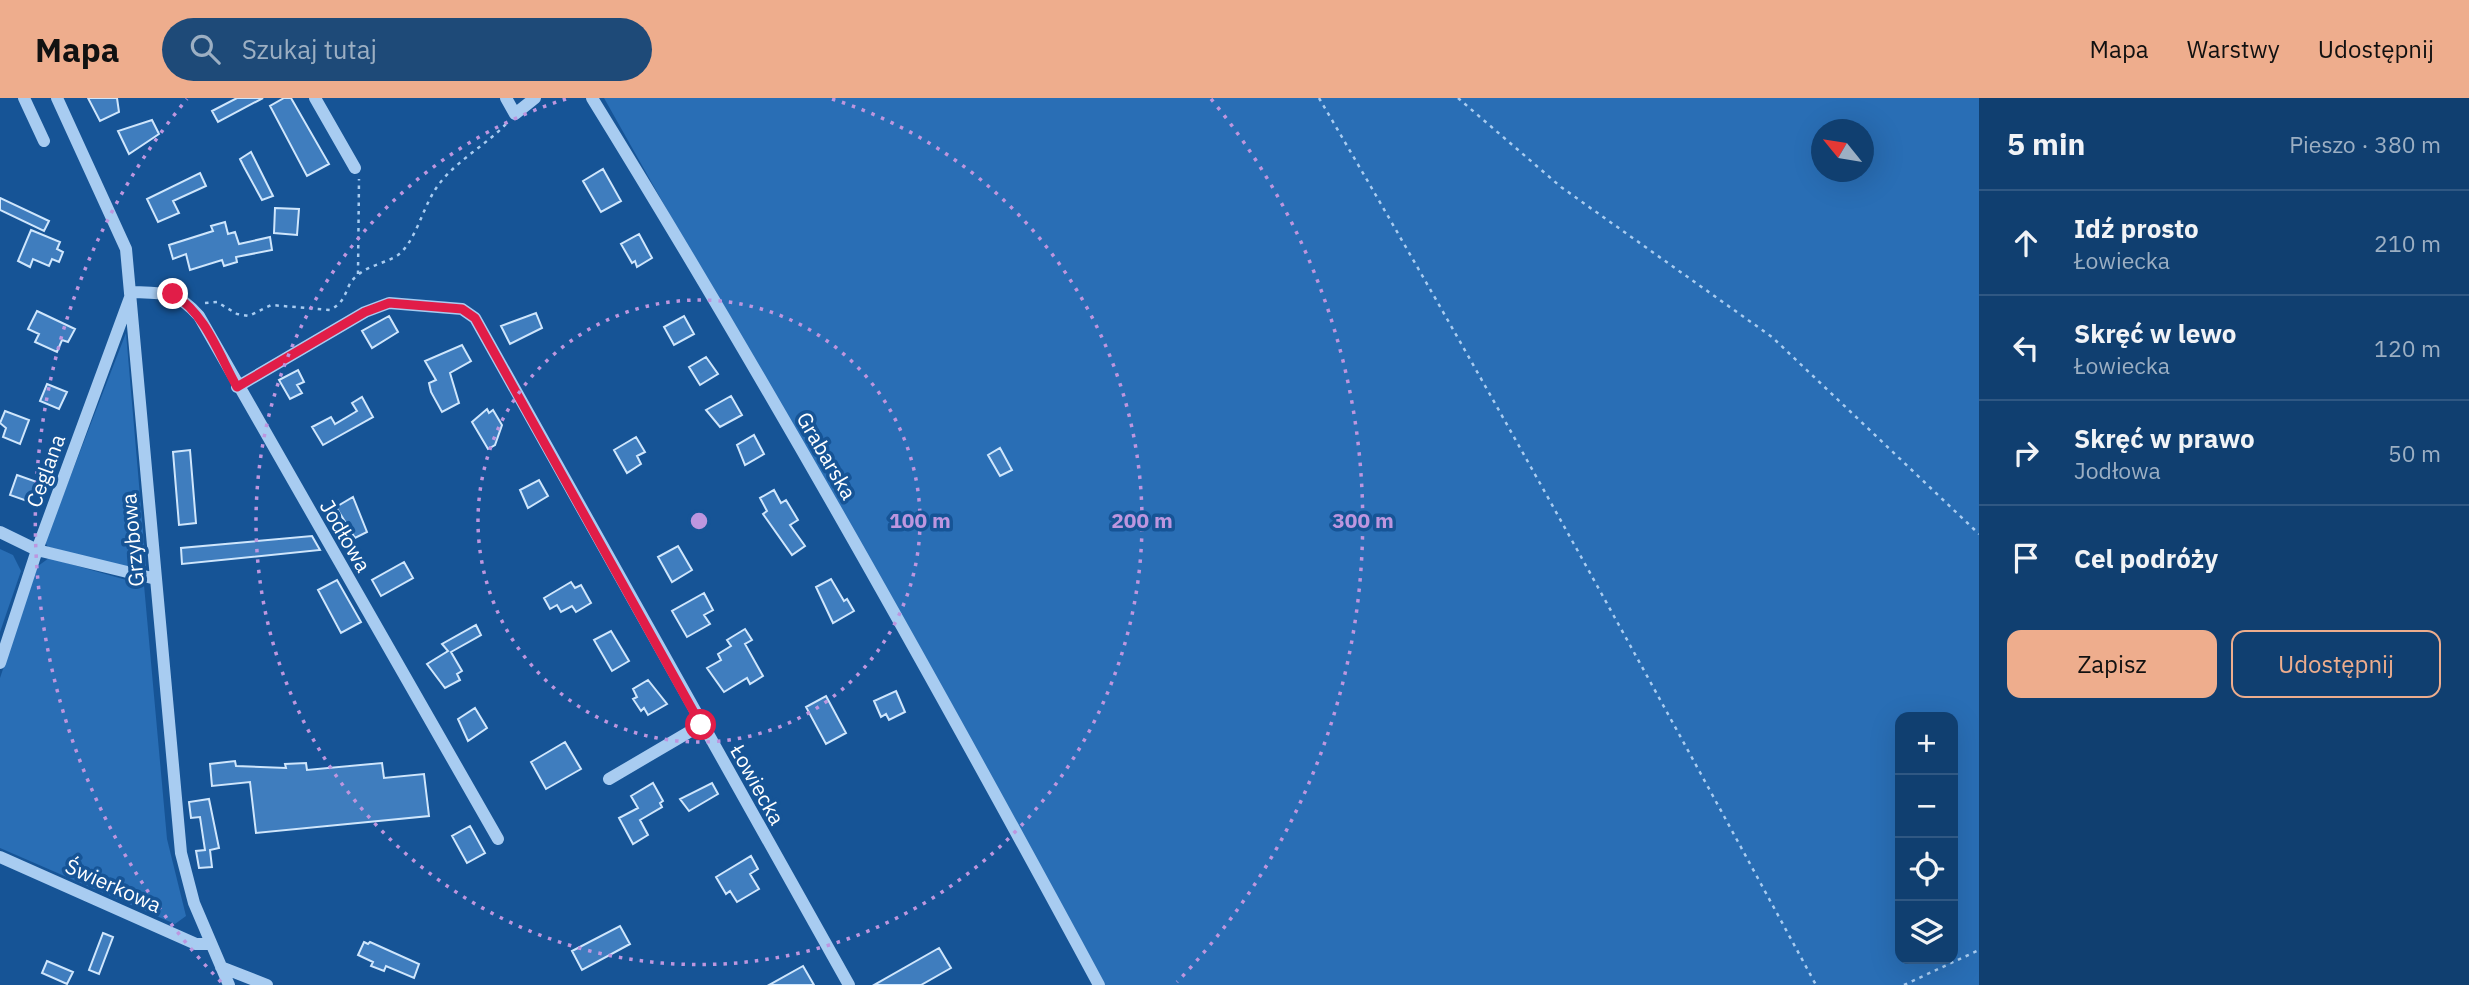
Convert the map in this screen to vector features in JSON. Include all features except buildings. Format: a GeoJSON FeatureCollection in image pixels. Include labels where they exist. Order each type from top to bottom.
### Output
{"type":"FeatureCollection","features":[{"type":"Feature","properties":{"kind":"street"},"geometry":{"type":"LineString","coordinates":[[24,98],[44,142]]}},
{"type":"Feature","properties":{"kind":"street","name":"Grzybowa"},"geometry":{"type":"LineString","coordinates":[[57,98],[121,234],[132,292],[181,853],[194,902],[229,985]]}},
{"type":"Feature","properties":{"kind":"street"},"geometry":{"type":"LineString","coordinates":[[315,98],[355,168]]}},
{"type":"Feature","properties":{"kind":"street"},"geometry":{"type":"LineString","coordinates":[[506,98],[515,114],[535,98]]}},
{"type":"Feature","properties":{"kind":"street","name":"Grabarska"},"geometry":{"type":"LineString","coordinates":[[592,98],[682,245],[900,621],[1099,985]]}},
{"type":"Feature","properties":{"kind":"street"},"geometry":{"type":"LineString","coordinates":[[132,292],[173,294],[188,303]]}},
{"type":"Feature","properties":{"kind":"street","name":"Ceglana"},"geometry":{"type":"LineString","coordinates":[[0,663],[37,550],[132,292]]}},
{"type":"Feature","properties":{"kind":"street","name":"Jodłowa"},"geometry":{"type":"LineString","coordinates":[[188,303],[199,316],[237,387],[498,839]]}},
{"type":"Feature","properties":{"kind":"street","name":"Łowiecka"},"geometry":{"type":"LineString","coordinates":[[237,387],[365,312],[389,303],[462,309],[475,318],[849,985]]}},
{"type":"Feature","properties":{"kind":"street"},"geometry":{"type":"LineString","coordinates":[[0,532],[37,550],[156,579]]}},
{"type":"Feature","properties":{"kind":"street"},"geometry":{"type":"LineString","coordinates":[[609,779],[701,725]]}},
{"type":"Feature","properties":{"kind":"street","name":"Świerkowa"},"geometry":{"type":"LineString","coordinates":[[0,857],[196,944],[211,944]]}},
{"type":"Feature","properties":{"kind":"street"},"geometry":{"type":"LineString","coordinates":[[221,967],[267,985]]}},
{"type":"Feature","properties":{"kind":"path"},"geometry":{"type":"LineString","coordinates":[[1319,98],[1450,319],[1816,985]]}},
{"type":"Feature","properties":{"kind":"path"},"geometry":{"type":"LineString","coordinates":[[1458,98],[1561,187],[1772,337],[1979,534]]}},
{"type":"Feature","properties":{"kind":"path"},"geometry":{"type":"LineString","coordinates":[[188,303],[217,302],[237,314],[249,316],[271,304],[330,310],[347,296],[348,285],[358,274],[400,254],[433,192],[515,114]]}},
{"type":"Feature","properties":{"kind":"path"},"geometry":{"type":"LineString","coordinates":[[355,168],[359,170],[358,274]]}},
{"type":"Feature","properties":{"kind":"path"},"geometry":{"type":"LineString","coordinates":[[1904,985],[1979,950]]}},
{"type":"Feature","properties":{"kind":"shaded area"},"geometry":{"type":"Polygon","coordinates":[[[604,98],[1979,98],[1979,985],[1104,985],[604,98]]]}},
{"type":"Feature","properties":{"kind":"shaded area"},"geometry":{"type":"Polygon","coordinates":[[[126,333],[146,566],[138,570],[48,547],[45,542],[126,333]]]}},
{"type":"Feature","properties":{"kind":"shaded area"},"geometry":{"type":"Polygon","coordinates":[[[0,549],[13,555],[21,571],[0,632],[0,549]]]}},
{"type":"Feature","properties":{"kind":"shaded area"},"geometry":{"type":"Polygon","coordinates":[[[49,558],[144,585],[167,839],[186,916],[175,924],[0,848],[0,678],[38,566],[49,558]]]}},
{"type":"Feature","properties":{"kind":"route"},"geometry":{"type":"LineString","coordinates":[[173,294],[188,303],[199,316],[237,387],[365,312],[389,303],[462,309],[475,318],[701,725]]}}]}
